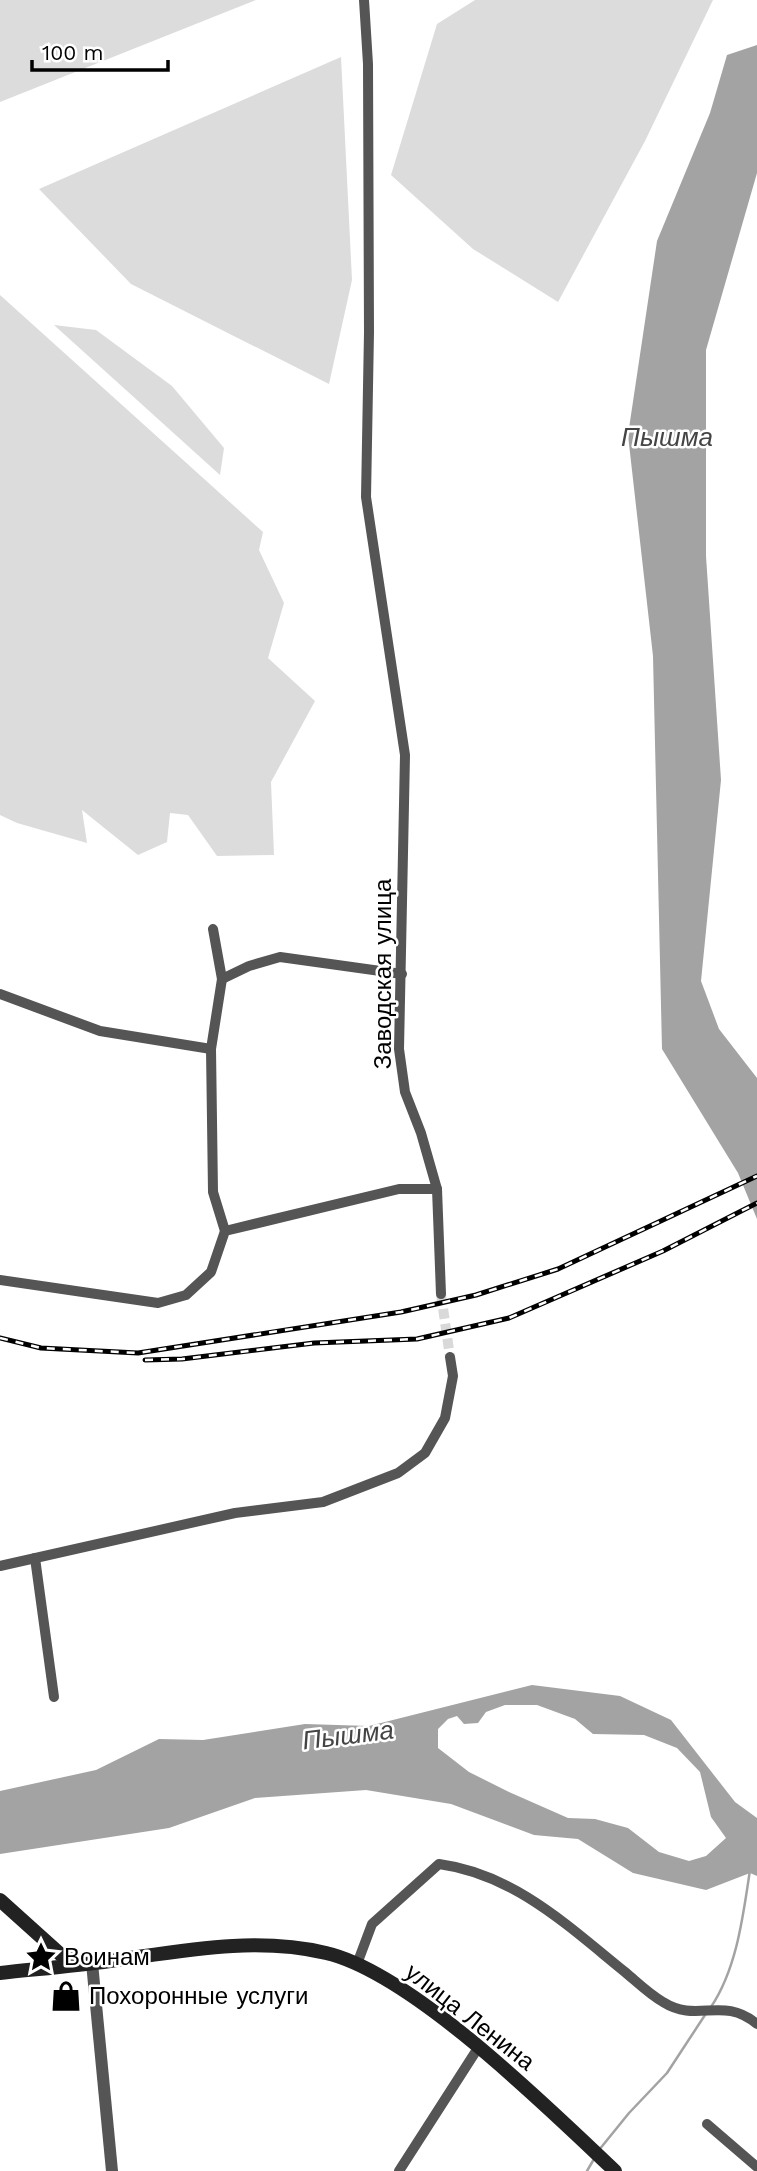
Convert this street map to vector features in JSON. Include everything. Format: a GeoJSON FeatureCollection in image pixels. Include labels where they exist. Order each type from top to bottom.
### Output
{"type":"FeatureCollection","features":[{"type":"Feature","properties":{"kind":"main road"},"geometry":{"type":"LineString","coordinates":[[0,1900],[60,1954],[88,1963]]}},
{"type":"Feature","properties":{"kind":"main road","name":"улица Ленина"},"geometry":{"type":"LineString","coordinates":[[0,1973],[226,1945],[283,1946],[327,1953],[357,1964],[406,1993],[478,2048],[614,2170]]}},
{"type":"Feature","properties":{"kind":"street","name":"Заводская улица"},"geometry":{"type":"LineString","coordinates":[[364,0],[368,64],[369,331],[366,497],[405,755],[399,1049],[405,1092],[421,1133],[437,1189],[441,1294]]}},
{"type":"Feature","properties":{"kind":"street"},"geometry":{"type":"LineString","coordinates":[[0,1280],[158,1303],[186,1295],[211,1272],[225,1231],[213,1192],[211,1049],[222,979],[213,929]]}},
{"type":"Feature","properties":{"kind":"street"},"geometry":{"type":"LineString","coordinates":[[222,979],[249,966],[281,957],[402,974]]}},
{"type":"Feature","properties":{"kind":"street"},"geometry":{"type":"LineString","coordinates":[[0,994],[100,1031],[211,1049]]}},
{"type":"Feature","properties":{"kind":"street"},"geometry":{"type":"LineString","coordinates":[[225,1231],[400,1189],[437,1189]]}},
{"type":"Feature","properties":{"kind":"street"},"geometry":{"type":"LineString","coordinates":[[0,1566],[235,1513],[323,1502],[398,1473],[425,1453],[444,1418],[453,1376],[450,1357]]}},
{"type":"Feature","properties":{"kind":"street"},"geometry":{"type":"LineString","coordinates":[[35,1558],[54,1697]]}},
{"type":"Feature","properties":{"kind":"street"},"geometry":{"type":"LineString","coordinates":[[357,1964],[372,1924],[404,1892],[439,1864],[467,1868],[496,1879],[546,1908],[663,2002],[687,2013],[727,2007],[757,2024]]}},
{"type":"Feature","properties":{"kind":"street"},"geometry":{"type":"LineString","coordinates":[[88,1963],[112,2171]]}},
{"type":"Feature","properties":{"kind":"street"},"geometry":{"type":"LineString","coordinates":[[399,2171],[478,2048]]}},
{"type":"Feature","properties":{"kind":"street"},"geometry":{"type":"LineString","coordinates":[[707,2124],[757,2167]]}},
{"type":"Feature","properties":{"kind":"shaded area"},"geometry":{"type":"Polygon","coordinates":[[[0,0],[256,0],[0,102],[0,0]]]}},
{"type":"Feature","properties":{"kind":"shaded area"},"geometry":{"type":"Polygon","coordinates":[[[475,0],[713,0],[645,141],[558,302],[473,249],[391,175],[437,24],[475,0]]]}},
{"type":"Feature","properties":{"kind":"shaded area"},"geometry":{"type":"Polygon","coordinates":[[[341,57],[352,280],[329,384],[131,284],[39,189],[341,57]]]}},
{"type":"Feature","properties":{"kind":"shaded area"},"geometry":{"type":"Polygon","coordinates":[[[0,295],[263,532],[259,550],[284,603],[268,658],[315,701],[271,782],[274,855],[217,856],[188,815],[170,813],[167,842],[138,855],[82,810],[87,843],[17,823],[0,815],[0,295]]]}},
{"type":"Feature","properties":{"kind":"shaded area"},"geometry":{"type":"Polygon","coordinates":[[[54,325],[96,330],[172,386],[224,448],[220,475],[54,325]]]}},
{"type":"Feature","properties":{"kind":"water","name":"Пышма"},"geometry":{"type":"Polygon","coordinates":[[[757,45],[757,173],[706,350],[706,556],[721,780],[701,981],[719,1029],[757,1078],[757,1219],[738,1173],[662,1049],[653,656],[628,435],[657,241],[710,113],[727,55],[757,45]]]}},
{"type":"Feature","properties":{"kind":"water","name":"Пышма"},"geometry":{"type":"Polygon","coordinates":[[[532,1685],[620,1696],[671,1720],[735,1802],[757,1818],[757,1876],[750,1873],[706,1890],[633,1873],[578,1839],[534,1835],[451,1804],[366,1790],[255,1798],[169,1828],[0,1854],[0,1791],[96,1770],[159,1739],[203,1740],[305,1724],[369,1726],[532,1685]],[[505,1705],[486,1712],[478,1723],[464,1724],[457,1716],[448,1719],[438,1729],[438,1748],[469,1772],[509,1792],[568,1818],[595,1819],[628,1828],[659,1852],[689,1861],[706,1856],[726,1838],[711,1817],[700,1772],[677,1748],[644,1735],[593,1734],[575,1719],[537,1705],[505,1705]]]}},
{"type":"Feature","properties":{"kind":"waterway"},"geometry":{"type":"LineString","coordinates":[[711,2007],[733,1959],[750,1870]]}},
{"type":"Feature","properties":{"kind":"waterway"},"geometry":{"type":"LineString","coordinates":[[599,2150],[667,2073],[705,2015]]}},
{"type":"Feature","properties":{"kind":"waterway"},"geometry":{"type":"LineString","coordinates":[[587,2171],[594,2159]]}},
{"type":"Feature","properties":{"kind":"tunnel"},"geometry":{"type":"LineString","coordinates":[[441,1294],[450,1357]]}},
{"type":"Feature","properties":{"kind":"railway"},"geometry":{"type":"LineString","coordinates":[[0,1338],[41,1348],[138,1353],[401,1312],[476,1295],[558,1269],[757,1176]]}},
{"type":"Feature","properties":{"kind":"railway"},"geometry":{"type":"LineString","coordinates":[[145,1360],[182,1359],[314,1343],[417,1339],[509,1318],[663,1251],[757,1203]]}},
{"type":"Feature","properties":{"kind":"place","name":"Воинам"},"geometry":{"type":"Point","coordinates":[41,1957]}},
{"type":"Feature","properties":{"kind":"place","name":"Похоронные услуги"},"geometry":{"type":"Point","coordinates":[66,1996]}}]}
